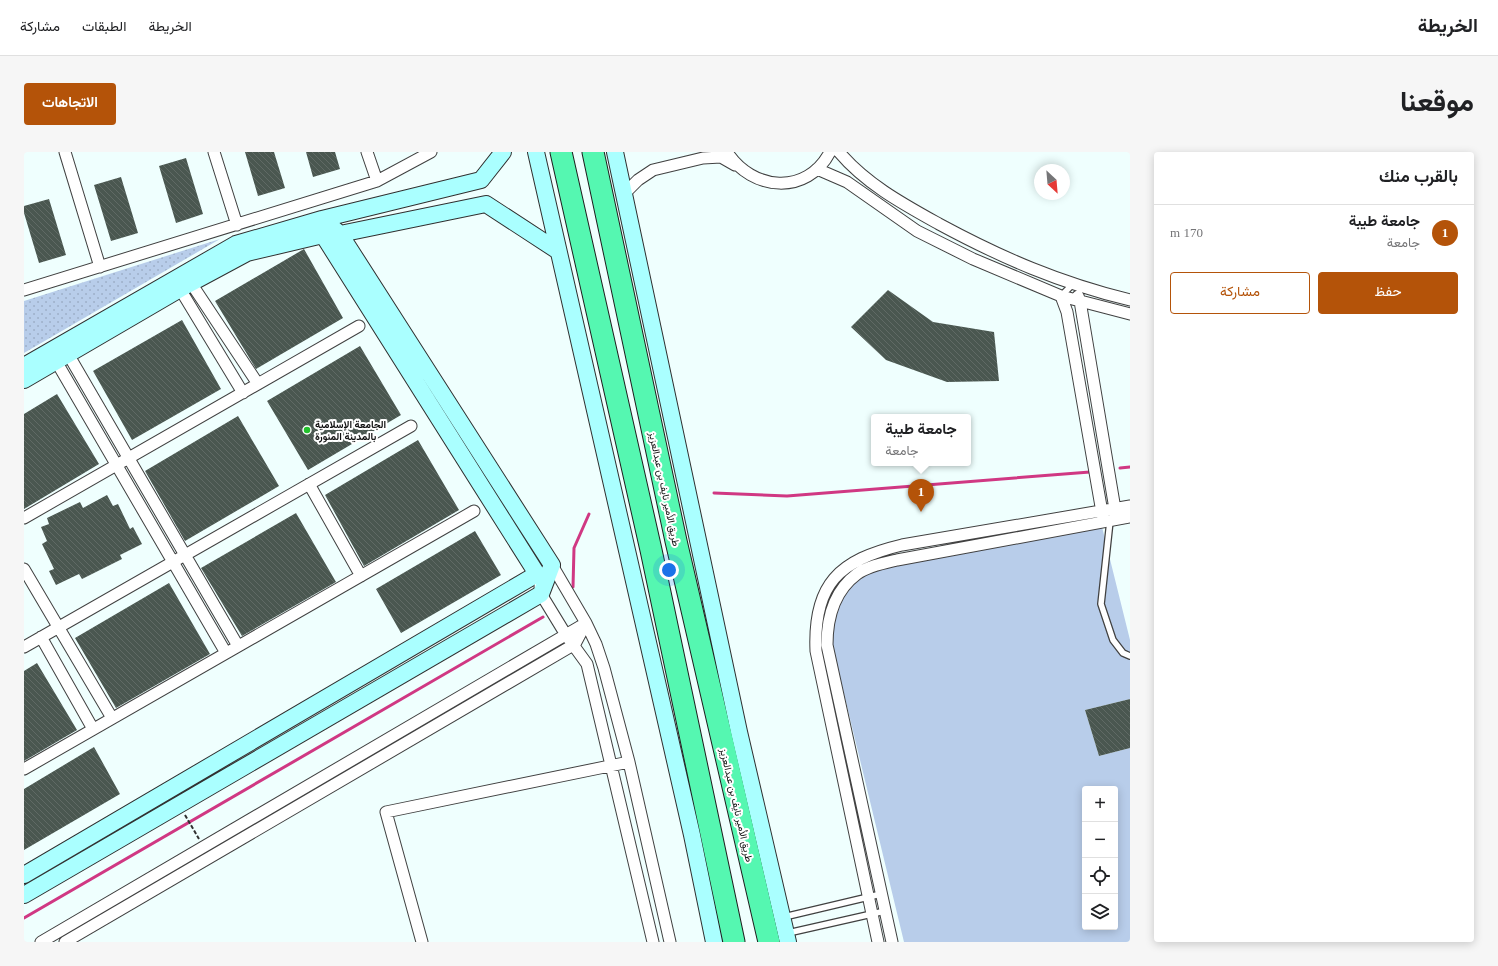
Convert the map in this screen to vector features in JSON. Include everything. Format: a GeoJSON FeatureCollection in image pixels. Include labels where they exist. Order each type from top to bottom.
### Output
{"type":"FeatureCollection","features":[{"type":"Feature","properties":{"kind":"highway"},"geometry":{"type":"LineString","coordinates":[[561,152],[651,550],[734,942]]}},
{"type":"Feature","properties":{"kind":"highway","name":"طريق الأمير نايف بن عبدالعزيز"},"geometry":{"type":"LineString","coordinates":[[593,152],[676,541],[781,939]]}},
{"type":"Feature","properties":{"kind":"main road"},"geometry":{"type":"LineString","coordinates":[[24,366],[236,244],[322,219],[481,180],[503,152]]}},
{"type":"Feature","properties":{"kind":"main road"},"geometry":{"type":"LineString","coordinates":[[536,152],[692,836],[714,942]]}},
{"type":"Feature","properties":{"kind":"main road"},"geometry":{"type":"LineString","coordinates":[[615,152],[739,732],[782,918],[781,939]]}},
{"type":"Feature","properties":{"kind":"main road"},"geometry":{"type":"LineString","coordinates":[[481,180],[486,204]]}},
{"type":"Feature","properties":{"kind":"main road"},"geometry":{"type":"LineString","coordinates":[[24,380],[186,286],[247,253],[323,235],[340,234],[486,204],[558,251]]}},
{"type":"Feature","properties":{"kind":"main road"},"geometry":{"type":"LineString","coordinates":[[24,895],[541,594],[552,565],[340,234],[322,219]]}},
{"type":"Feature","properties":{"kind":"main road"},"geometry":{"type":"LineString","coordinates":[[24,875],[537,574],[323,235],[322,219]]}},
{"type":"Feature","properties":{"kind":"main road"},"geometry":{"type":"LineString","coordinates":[[692,836],[731,942]]}},
{"type":"Feature","properties":{"kind":"street"},"geometry":{"type":"LineString","coordinates":[[65,152],[100,267]]}},
{"type":"Feature","properties":{"kind":"street"},"geometry":{"type":"LineString","coordinates":[[214,152],[237,225]]}},
{"type":"Feature","properties":{"kind":"street"},"geometry":{"type":"LineString","coordinates":[[367,152],[377,181]]}},
{"type":"Feature","properties":{"kind":"street"},"geometry":{"type":"LineString","coordinates":[[24,290],[377,181],[432,152]]}},
{"type":"Feature","properties":{"kind":"street"},"geometry":{"type":"LineString","coordinates":[[728,152],[737,166]]}},
{"type":"Feature","properties":{"kind":"street"},"geometry":{"type":"LineString","coordinates":[[624,194],[638,180],[653,170],[703,158],[721,158],[737,166],[752,177],[769,183],[786,183],[802,179],[817,169],[830,152]]}},
{"type":"Feature","properties":{"kind":"street"},"geometry":{"type":"LineString","coordinates":[[839,152],[852,168],[910,209],[995,253],[1051,277],[1130,300]]}},
{"type":"Feature","properties":{"kind":"street"},"geometry":{"type":"LineString","coordinates":[[817,169],[847,182],[917,231],[973,259],[1061,296],[1130,314]]}},
{"type":"Feature","properties":{"kind":"street"},"geometry":{"type":"LineString","coordinates":[[1073,284],[1080,301],[1115,508],[1110,521]]}},
{"type":"Feature","properties":{"kind":"street"},"geometry":{"type":"LineString","coordinates":[[186,286],[258,384]]}},
{"type":"Feature","properties":{"kind":"street"},"geometry":{"type":"LineString","coordinates":[[186,286],[244,393]]}},
{"type":"Feature","properties":{"kind":"street"},"geometry":{"type":"LineString","coordinates":[[1061,296],[1067,312],[1101,511],[1110,521]]}},
{"type":"Feature","properties":{"kind":"street"},"geometry":{"type":"LineString","coordinates":[[24,518],[359,326]]}},
{"type":"Feature","properties":{"kind":"street"},"geometry":{"type":"LineString","coordinates":[[62,358],[130,458],[184,555],[238,646]]}},
{"type":"Feature","properties":{"kind":"street"},"geometry":{"type":"LineString","coordinates":[[62,358],[117,466],[226,653]]}},
{"type":"Feature","properties":{"kind":"street"},"geometry":{"type":"LineString","coordinates":[[24,647],[411,426]]}},
{"type":"Feature","properties":{"kind":"street"},"geometry":{"type":"LineString","coordinates":[[308,484],[362,576]]}},
{"type":"Feature","properties":{"kind":"street"},"geometry":{"type":"LineString","coordinates":[[878,942],[816,651],[817,613],[825,591],[836,577],[852,562],[874,552],[902,545],[1130,506]]}},
{"type":"Feature","properties":{"kind":"street"},"geometry":{"type":"LineString","coordinates":[[24,769],[474,511]]}},
{"type":"Feature","properties":{"kind":"street"},"geometry":{"type":"LineString","coordinates":[[892,942],[827,645],[829,621],[832,608],[841,589],[857,574],[873,566],[897,560],[1130,517]]}},
{"type":"Feature","properties":{"kind":"street"},"geometry":{"type":"LineString","coordinates":[[653,942],[588,664],[566,635],[541,594],[537,574],[552,565],[586,623],[596,644],[604,668],[629,762],[670,942]]}},
{"type":"Feature","properties":{"kind":"street"},"geometry":{"type":"LineString","coordinates":[[24,569],[112,718]]}},
{"type":"Feature","properties":{"kind":"street"},"geometry":{"type":"LineString","coordinates":[[41,942],[586,623]]}},
{"type":"Feature","properties":{"kind":"street"},"geometry":{"type":"LineString","coordinates":[[65,942],[574,644],[586,623]]}},
{"type":"Feature","properties":{"kind":"street"},"geometry":{"type":"LineString","coordinates":[[41,637],[93,729]]}},
{"type":"Feature","properties":{"kind":"street"},"geometry":{"type":"LineString","coordinates":[[422,942],[386,812],[629,762]]}},
{"type":"Feature","properties":{"kind":"lane"},"geometry":{"type":"LineString","coordinates":[[1061,296],[1073,284]]}},
{"type":"Feature","properties":{"kind":"lane"},"geometry":{"type":"LineString","coordinates":[[1110,521],[1100,604],[1113,640],[1123,653],[1130,656]]}},
{"type":"Feature","properties":{"kind":"lane"},"geometry":{"type":"LineString","coordinates":[[782,918],[881,894]]}},
{"type":"Feature","properties":{"kind":"lane"},"geometry":{"type":"LineString","coordinates":[[781,939],[872,913],[885,911]]}},
{"type":"Feature","properties":{"kind":"path"},"geometry":{"type":"LineString","coordinates":[[182,810],[195,832]]}},
{"type":"Feature","properties":{"kind":"shaded area"},"geometry":{"type":"Polygon","coordinates":[[[220,239],[24,353],[24,301],[220,239]]]}},
{"type":"Feature","properties":{"kind":"shaded area"},"geometry":{"type":"Polygon","coordinates":[[[1102,527],[1130,640],[1130,699],[1085,710],[1099,756],[1130,748],[1130,942],[904,942],[832,644],[835,617],[840,600],[850,584],[863,574],[874,570],[1102,527]]]}},
{"type":"Feature","properties":{"kind":"building"},"geometry":{"type":"Polygon","coordinates":[[[245,152],[274,152],[285,188],[258,196],[245,152]]]}},
{"type":"Feature","properties":{"kind":"building"},"geometry":{"type":"Polygon","coordinates":[[[306,152],[335,152],[340,169],[313,177],[306,152]]]}},
{"type":"Feature","properties":{"kind":"building"},"geometry":{"type":"Polygon","coordinates":[[[186,158],[203,214],[176,223],[159,166],[186,158]]]}},
{"type":"Feature","properties":{"kind":"building"},"geometry":{"type":"Polygon","coordinates":[[[121,177],[138,233],[111,241],[94,185],[121,177]]]}},
{"type":"Feature","properties":{"kind":"building"},"geometry":{"type":"Polygon","coordinates":[[[49,199],[66,255],[39,263],[24,213],[24,206],[49,199]]]}},
{"type":"Feature","properties":{"kind":"building"},"geometry":{"type":"Polygon","coordinates":[[[304,249],[343,318],[256,369],[215,301],[304,249]]]}},
{"type":"Feature","properties":{"kind":"building"},"geometry":{"type":"Polygon","coordinates":[[[888,290],[933,322],[994,332],[999,381],[947,382],[886,360],[851,327],[888,290]]]}},
{"type":"Feature","properties":{"kind":"building"},"geometry":{"type":"Polygon","coordinates":[[[182,320],[221,389],[132,440],[93,371],[182,320]]]}},
{"type":"Feature","properties":{"kind":"building"},"geometry":{"type":"Polygon","coordinates":[[[360,346],[401,415],[308,470],[267,401],[360,346]]]}},
{"type":"Feature","properties":{"kind":"building"},"geometry":{"type":"Polygon","coordinates":[[[57,394],[99,464],[24,509],[24,414],[57,394]]]}},
{"type":"Feature","properties":{"kind":"building"},"geometry":{"type":"Polygon","coordinates":[[[238,416],[279,486],[185,541],[145,471],[238,416]]]}},
{"type":"Feature","properties":{"kind":"building"},"geometry":{"type":"Polygon","coordinates":[[[418,440],[459,510],[364,566],[325,495],[418,440]]]}},
{"type":"Feature","properties":{"kind":"building"},"geometry":{"type":"Polygon","coordinates":[[[107,495],[113,506],[118,504],[130,529],[133,527],[142,544],[120,555],[122,559],[82,579],[79,574],[56,585],[49,571],[54,569],[42,544],[47,541],[41,527],[49,524],[47,518],[80,502],[83,508],[107,495]]]}},
{"type":"Feature","properties":{"kind":"building"},"geometry":{"type":"Polygon","coordinates":[[[296,513],[336,582],[242,636],[201,568],[296,513]]]}},
{"type":"Feature","properties":{"kind":"building"},"geometry":{"type":"Polygon","coordinates":[[[475,531],[501,575],[401,633],[376,589],[475,531]]]}},
{"type":"Feature","properties":{"kind":"building"},"geometry":{"type":"Polygon","coordinates":[[[169,583],[210,654],[116,708],[75,638],[169,583]]]}},
{"type":"Feature","properties":{"kind":"building"},"geometry":{"type":"Polygon","coordinates":[[[37,663],[77,730],[24,761],[24,671],[37,663]]]}},
{"type":"Feature","properties":{"kind":"building"},"geometry":{"type":"Polygon","coordinates":[[[1130,699],[1130,748],[1099,756],[1085,710],[1130,699]]]}},
{"type":"Feature","properties":{"kind":"building"},"geometry":{"type":"Polygon","coordinates":[[[94,747],[120,794],[24,850],[24,789],[94,747]]]}},
{"type":"Feature","properties":{"kind":"waterway"},"geometry":{"type":"LineString","coordinates":[[1120,468],[1130,467]]}},
{"type":"Feature","properties":{"kind":"waterway"},"geometry":{"type":"LineString","coordinates":[[714,493],[787,496],[1090,472]]}},
{"type":"Feature","properties":{"kind":"waterway"},"geometry":{"type":"LineString","coordinates":[[573,587],[574,548],[589,514]]}},
{"type":"Feature","properties":{"kind":"waterway"},"geometry":{"type":"LineString","coordinates":[[24,918],[543,617]]}},
{"type":"Feature","properties":{"kind":"place","name":"الجامعة الإسلامية بالمدينة المنورة"},"geometry":{"type":"Point","coordinates":[307,430]}},
{"type":"Feature","properties":{"kind":"place","name":"جامعة طيبة"},"geometry":{"type":"Point","coordinates":[921,512]}}]}
